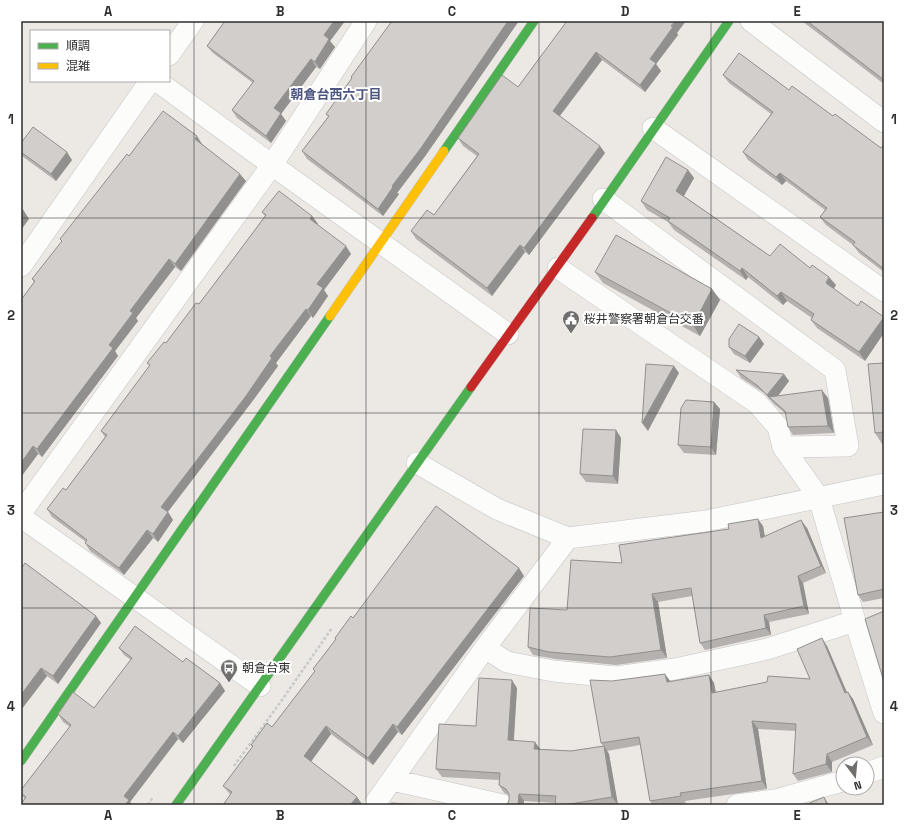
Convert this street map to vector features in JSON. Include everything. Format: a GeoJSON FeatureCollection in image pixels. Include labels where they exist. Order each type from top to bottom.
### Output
{"type":"FeatureCollection","features":[{"type":"Feature","properties":{"kind":"street"},"geometry":{"type":"LineString","coordinates":[[170,54],[193,21]]}},
{"type":"Feature","properties":{"kind":"street"},"geometry":{"type":"LineString","coordinates":[[21,513],[272,165],[366,21]]}},
{"type":"Feature","properties":{"kind":"street"},"geometry":{"type":"LineString","coordinates":[[21,761],[381,244],[534,21]]}},
{"type":"Feature","properties":{"kind":"street"},"geometry":{"type":"LineString","coordinates":[[176,805],[508,334],[558,268],[603,199],[729,21]]}},
{"type":"Feature","properties":{"kind":"street"},"geometry":{"type":"LineString","coordinates":[[751,21],[884,122]]}},
{"type":"Feature","properties":{"kind":"street"},"geometry":{"type":"LineString","coordinates":[[21,266],[149,82]]}},
{"type":"Feature","properties":{"kind":"street"},"geometry":{"type":"LineString","coordinates":[[158,82],[381,244],[508,334]]}},
{"type":"Feature","properties":{"kind":"street"},"geometry":{"type":"LineString","coordinates":[[653,128],[884,291]]}},
{"type":"Feature","properties":{"kind":"street"},"geometry":{"type":"LineString","coordinates":[[603,199],[835,370],[848,446],[783,447]]}},
{"type":"Feature","properties":{"kind":"street"},"geometry":{"type":"LineString","coordinates":[[558,268],[757,403],[778,427],[783,447],[819,498],[884,713]]}},
{"type":"Feature","properties":{"kind":"street"},"geometry":{"type":"LineString","coordinates":[[417,463],[497,510],[568,538],[706,521],[884,484]]}},
{"type":"Feature","properties":{"kind":"street"},"geometry":{"type":"LineString","coordinates":[[21,517],[260,686]]}},
{"type":"Feature","properties":{"kind":"street"},"geometry":{"type":"LineString","coordinates":[[374,805],[485,648],[568,538]]}},
{"type":"Feature","properties":{"kind":"street"},"geometry":{"type":"LineString","coordinates":[[485,648],[507,662],[553,671],[616,677],[675,669],[767,649],[855,621]]}},
{"type":"Feature","properties":{"kind":"street"},"geometry":{"type":"LineString","coordinates":[[392,780],[503,805]]}},
{"type":"Feature","properties":{"kind":"street"},"geometry":{"type":"LineString","coordinates":[[737,805],[775,800],[835,783]]}},
{"type":"Feature","properties":{"kind":"building"},"geometry":{"type":"Polygon","coordinates":[[[225,21],[334,21],[324,35],[329,39],[315,62],[311,59],[274,108],[281,113],[266,136],[232,110],[254,81],[207,46],[225,21]]]}},
{"type":"Feature","properties":{"kind":"building"},"geometry":{"type":"Polygon","coordinates":[[[392,21],[508,21],[421,148],[392,186],[393,187],[378,209],[302,151],[329,116],[326,114],[392,21]]]}},
{"type":"Feature","properties":{"kind":"building"},"geometry":{"type":"Polygon","coordinates":[[[567,21],[675,21],[671,26],[673,27],[650,59],[656,63],[640,85],[596,52],[553,111],[600,146],[524,248],[520,245],[487,288],[411,231],[427,210],[434,215],[479,154],[458,138],[502,75],[518,87],[567,21]]]}},
{"type":"Feature","properties":{"kind":"building"},"geometry":{"type":"Polygon","coordinates":[[[807,21],[884,21],[884,80],[807,21]]]}},
{"type":"Feature","properties":{"kind":"building"},"geometry":{"type":"Polygon","coordinates":[[[739,53],[789,90],[792,86],[833,116],[835,114],[881,148],[884,144],[884,269],[853,245],[855,242],[820,217],[827,208],[780,173],[776,177],[743,152],[773,112],[723,75],[739,53]]]}},
{"type":"Feature","properties":{"kind":"building"},"geometry":{"type":"Polygon","coordinates":[[[163,111],[197,136],[195,139],[240,174],[175,264],[169,259],[130,311],[133,313],[109,345],[113,348],[37,449],[33,446],[21,463],[21,300],[35,281],[32,279],[62,241],[60,239],[127,154],[129,156],[163,111]]]}},
{"type":"Feature","properties":{"kind":"building"},"geometry":{"type":"Polygon","coordinates":[[[33,127],[67,152],[51,174],[21,152],[21,143],[33,127]]]}},
{"type":"Feature","properties":{"kind":"building"},"geometry":{"type":"Polygon","coordinates":[[[666,157],[688,170],[676,191],[770,256],[780,244],[810,268],[812,265],[829,277],[826,283],[858,306],[861,301],[884,317],[859,352],[811,320],[814,314],[781,292],[777,296],[742,268],[740,271],[668,221],[670,218],[641,201],[666,157]]]}},
{"type":"Feature","properties":{"kind":"building"},"geometry":{"type":"Polygon","coordinates":[[[279,191],[312,216],[310,219],[346,246],[317,284],[323,288],[308,310],[306,309],[270,356],[272,358],[246,396],[161,507],[168,512],[153,534],[147,530],[119,568],[85,543],[87,540],[47,509],[63,488],[66,490],[107,435],[101,431],[150,365],[147,363],[164,342],[166,343],[196,303],[199,304],[266,215],[262,212],[279,191]]]}},
{"type":"Feature","properties":{"kind":"building"},"geometry":{"type":"Polygon","coordinates":[[[616,235],[712,289],[693,325],[595,272],[616,235]]]}},
{"type":"Feature","properties":{"kind":"building"},"geometry":{"type":"Polygon","coordinates":[[[739,324],[759,337],[745,356],[729,347],[729,339],[739,324]]]}},
{"type":"Feature","properties":{"kind":"building"},"geometry":{"type":"Polygon","coordinates":[[[884,363],[884,432],[875,433],[868,364],[884,363]]]}},
{"type":"Feature","properties":{"kind":"building"},"geometry":{"type":"Polygon","coordinates":[[[646,364],[674,366],[642,423],[646,364]]]}},
{"type":"Feature","properties":{"kind":"building"},"geometry":{"type":"Polygon","coordinates":[[[736,370],[784,374],[767,395],[758,386],[736,370]]]}},
{"type":"Feature","properties":{"kind":"building"},"geometry":{"type":"Polygon","coordinates":[[[822,390],[828,426],[788,427],[785,411],[769,397],[822,390]]]}},
{"type":"Feature","properties":{"kind":"building"},"geometry":{"type":"Polygon","coordinates":[[[686,400],[714,402],[711,447],[678,445],[681,408],[686,400]]]}},
{"type":"Feature","properties":{"kind":"building"},"geometry":{"type":"Polygon","coordinates":[[[583,429],[616,430],[613,476],[580,474],[583,429]]]}},
{"type":"Feature","properties":{"kind":"building"},"geometry":{"type":"Polygon","coordinates":[[[436,506],[519,568],[397,727],[393,724],[368,758],[326,726],[304,756],[357,797],[350,805],[223,805],[232,792],[223,786],[253,746],[251,745],[267,723],[272,727],[315,671],[313,669],[336,639],[335,638],[351,616],[353,618],[436,506]]]}},
{"type":"Feature","properties":{"kind":"building"},"geometry":{"type":"Polygon","coordinates":[[[884,512],[884,589],[858,595],[844,518],[884,512]]]}},
{"type":"Feature","properties":{"kind":"building"},"geometry":{"type":"Polygon","coordinates":[[[758,519],[761,538],[801,520],[821,566],[798,576],[804,606],[764,615],[766,628],[700,643],[691,588],[652,594],[661,650],[610,657],[549,652],[528,647],[530,608],[567,610],[571,560],[622,563],[619,545],[729,529],[728,524],[758,519]]]}},
{"type":"Feature","properties":{"kind":"building"},"geometry":{"type":"Polygon","coordinates":[[[25,563],[96,616],[53,676],[41,668],[21,695],[21,569],[25,563]]]}},
{"type":"Feature","properties":{"kind":"building"},"geometry":{"type":"Polygon","coordinates":[[[884,611],[884,682],[865,619],[884,611]]]}},
{"type":"Feature","properties":{"kind":"building"},"geometry":{"type":"Polygon","coordinates":[[[135,626],[183,662],[186,658],[220,683],[178,736],[173,732],[124,796],[129,800],[125,805],[21,805],[26,797],[21,793],[21,790],[71,725],[58,714],[73,692],[94,708],[132,658],[119,648],[135,626]]]}},
{"type":"Feature","properties":{"kind":"building"},"geometry":{"type":"Polygon","coordinates":[[[822,638],[845,693],[848,692],[867,737],[827,754],[826,764],[793,774],[796,724],[752,721],[762,781],[680,793],[681,796],[650,801],[639,737],[601,743],[590,680],[612,681],[665,674],[667,682],[709,675],[712,693],[767,682],[768,676],[810,679],[797,649],[822,638]]]}},
{"type":"Feature","properties":{"kind":"building"},"geometry":{"type":"Polygon","coordinates":[[[479,678],[512,680],[508,740],[535,742],[534,749],[571,751],[604,746],[612,797],[564,805],[555,805],[556,796],[519,794],[518,805],[507,805],[509,794],[506,789],[499,785],[500,773],[436,769],[439,724],[476,726],[479,678]]]}},
{"type":"Feature","properties":{"kind":"building"},"geometry":{"type":"Polygon","coordinates":[[[824,797],[827,805],[805,805],[824,797]]]}},
{"type":"Feature","properties":{"kind":"building"},"geometry":{"type":"Polygon","coordinates":[[[391,803],[424,805],[391,805],[391,803]]]}},
{"type":"Feature","properties":{"kind":"traffic: fast"},"geometry":{"type":"LineString","coordinates":[[444,151],[534,21]]}},
{"type":"Feature","properties":{"kind":"traffic: fast"},"geometry":{"type":"LineString","coordinates":[[592,218],[729,21]]}},
{"type":"Feature","properties":{"kind":"traffic: fast"},"geometry":{"type":"LineString","coordinates":[[21,761],[330,316]]}},
{"type":"Feature","properties":{"kind":"traffic: fast"},"geometry":{"type":"LineString","coordinates":[[176,805],[471,387]]}},
{"type":"Feature","properties":{"kind":"traffic: slow"},"geometry":{"type":"LineString","coordinates":[[330,316],[444,151]]}},
{"type":"Feature","properties":{"kind":"traffic: jam"},"geometry":{"type":"LineString","coordinates":[[471,387],[592,218]]}},
{"type":"Feature","properties":{"kind":"place","name":"桜井警察署朝倉台交番"},"geometry":{"type":"Point","coordinates":[571,334]}},
{"type":"Feature","properties":{"kind":"place","name":"朝倉台東"},"geometry":{"type":"Point","coordinates":[229,683]}},
{"type":"Feature","properties":{"kind":"district","name":"朝倉台西六丁目"},"geometry":{"type":"Point","coordinates":[336,94]}}]}
